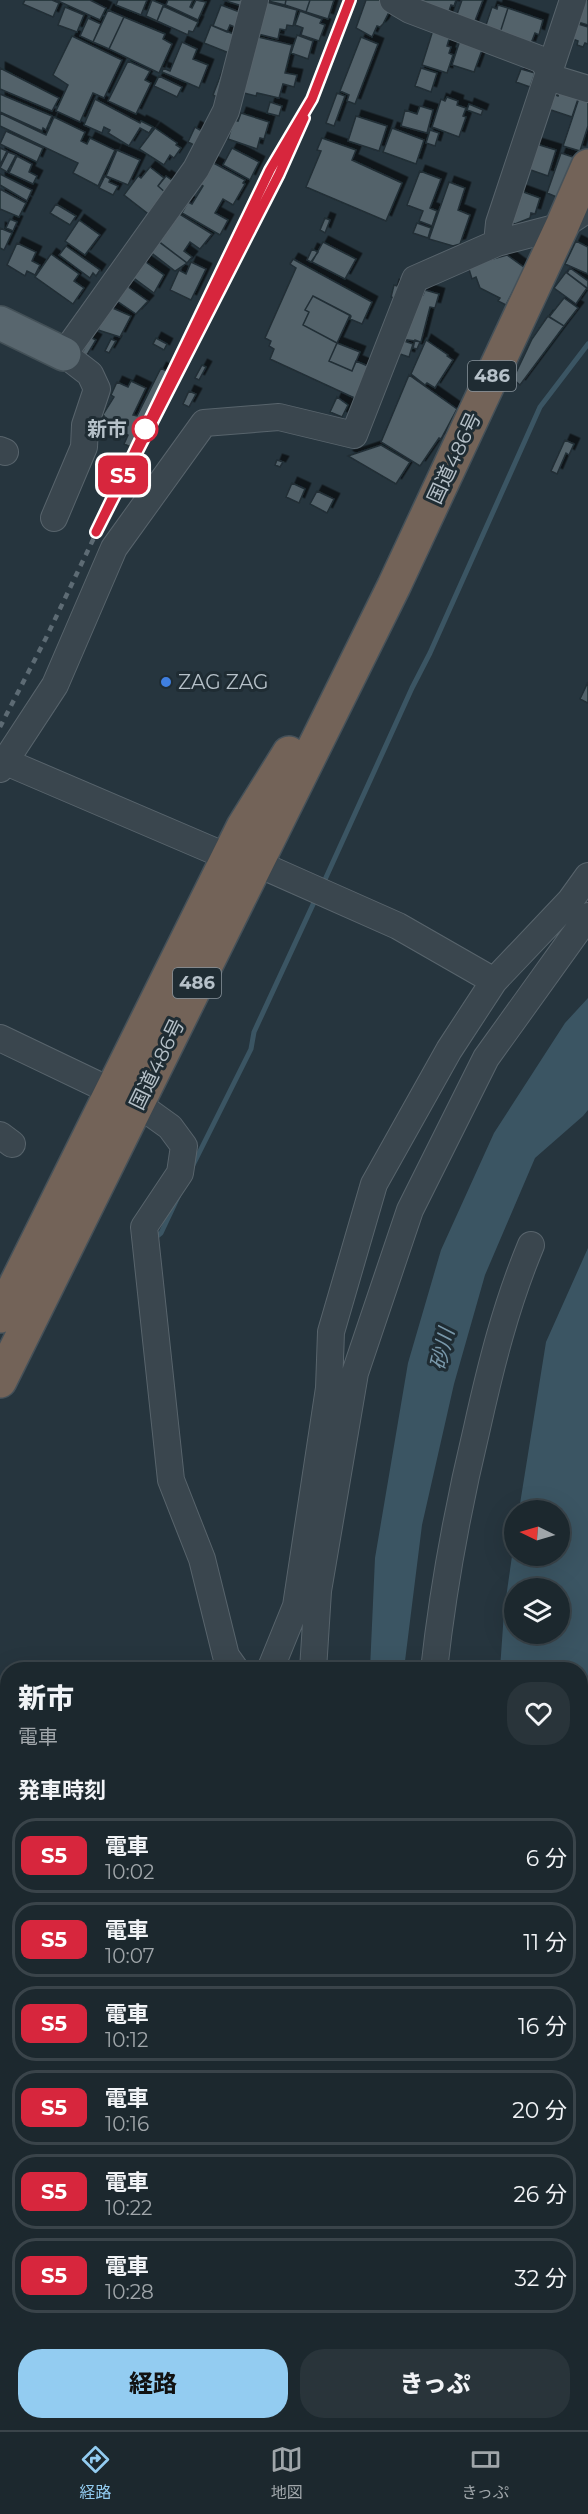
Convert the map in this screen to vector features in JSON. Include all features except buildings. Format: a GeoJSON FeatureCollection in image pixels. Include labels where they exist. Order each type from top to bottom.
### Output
{"type":"FeatureCollection","features":[{"type":"Feature","properties":{"kind":"highway","name":"国道486号"},"geometry":{"type":"LineString","coordinates":[[0,1381],[125,1097],[242,860],[394,586],[575,218],[588,166]]}},
{"type":"Feature","properties":{"kind":"highway","name":"国道486号"},"geometry":{"type":"LineString","coordinates":[[0,1316],[125,1097]]}},
{"type":"Feature","properties":{"kind":"main road"},"geometry":{"type":"LineString","coordinates":[[0,323],[64,354]]}},
{"type":"Feature","properties":{"kind":"street"},"geometry":{"type":"LineString","coordinates":[[54,518],[84,447],[84,425],[98,389],[90,374],[64,354],[196,169],[226,111],[255,0]]}},
{"type":"Feature","properties":{"kind":"street"},"geometry":{"type":"LineString","coordinates":[[393,0],[410,10],[542,60],[555,79],[588,89]]}},
{"type":"Feature","properties":{"kind":"street"},"geometry":{"type":"LineString","coordinates":[[497,243],[499,223],[573,0]]}},
{"type":"Feature","properties":{"kind":"street"},"geometry":{"type":"LineString","coordinates":[[494,981],[398,926],[242,860],[3,765],[55,685],[114,548],[204,423],[279,417],[354,435],[415,279],[497,243],[575,218]]}},
{"type":"Feature","properties":{"kind":"street"},"geometry":{"type":"LineString","coordinates":[[290,1662],[296,1606],[329,1388],[331,1332],[374,1184],[448,1050],[494,981],[570,901],[588,876]]}},
{"type":"Feature","properties":{"kind":"street"},"geometry":{"type":"LineString","coordinates":[[314,1662],[318,1591],[356,1373],[410,1210],[486,1058],[588,916]]}},
{"type":"Feature","properties":{"kind":"street"},"geometry":{"type":"LineString","coordinates":[[0,1038],[125,1097],[170,1127],[184,1146],[180,1173],[144,1227],[171,1480],[202,1559],[226,1656],[230,1662]]}},
{"type":"Feature","properties":{"kind":"street"},"geometry":{"type":"LineString","coordinates":[[435,1662],[439,1620],[465,1476],[495,1348],[512,1292],[531,1245]]}},
{"type":"Feature","properties":{"kind":"street"},"geometry":{"type":"LineString","coordinates":[[273,1662],[296,1606]]}},
{"type":"Feature","properties":{"kind":"water","name":"砂川"},"geometry":{"type":"Polygon","coordinates":[[[588,998],[588,1110],[535,1158],[485,1275],[454,1384],[422,1525],[405,1662],[370,1662],[375,1558],[408,1363],[441,1250],[494,1133],[565,1023],[588,998]]]}},
{"type":"Feature","properties":{"kind":"water"},"geometry":{"type":"Polygon","coordinates":[[[588,1248],[588,1662],[500,1662],[504,1612],[504,1644],[570,1644],[570,1578],[509,1578],[511,1566],[570,1566],[570,1500],[521,1500],[546,1342],[588,1248]]]}},
{"type":"Feature","properties":{"kind":"waterway"},"geometry":{"type":"LineString","coordinates":[[323,884],[540,407],[588,344]]}},
{"type":"Feature","properties":{"kind":"waterway"},"geometry":{"type":"LineString","coordinates":[[192,1167],[251,1049],[254,1032],[316,898]]}},
{"type":"Feature","properties":{"kind":"waterway"},"geometry":{"type":"LineString","coordinates":[[156,1237],[161,1233],[178,1197]]}},
{"type":"Feature","properties":{"kind":"railway"},"geometry":{"type":"LineString","coordinates":[[309,106],[350,0]]}},
{"type":"Feature","properties":{"kind":"railway"},"geometry":{"type":"LineString","coordinates":[[0,727],[46,638],[270,170],[312,99]]}},
{"type":"Feature","properties":{"kind":"railway"},"geometry":{"type":"LineString","coordinates":[[235,263],[291,147]]}},
{"type":"Feature","properties":{"kind":"train","name":"S5"},"geometry":{"type":"LineString","coordinates":[[304,118],[279,174],[96,532],[270,170],[312,99],[350,0]]}},
{"type":"Feature","properties":{"kind":"place","name":"新市"},"geometry":{"type":"Point","coordinates":[145,429]}},
{"type":"Feature","properties":{"kind":"place","name":"ZAG ZAG"},"geometry":{"type":"Point","coordinates":[166,682]}}]}
